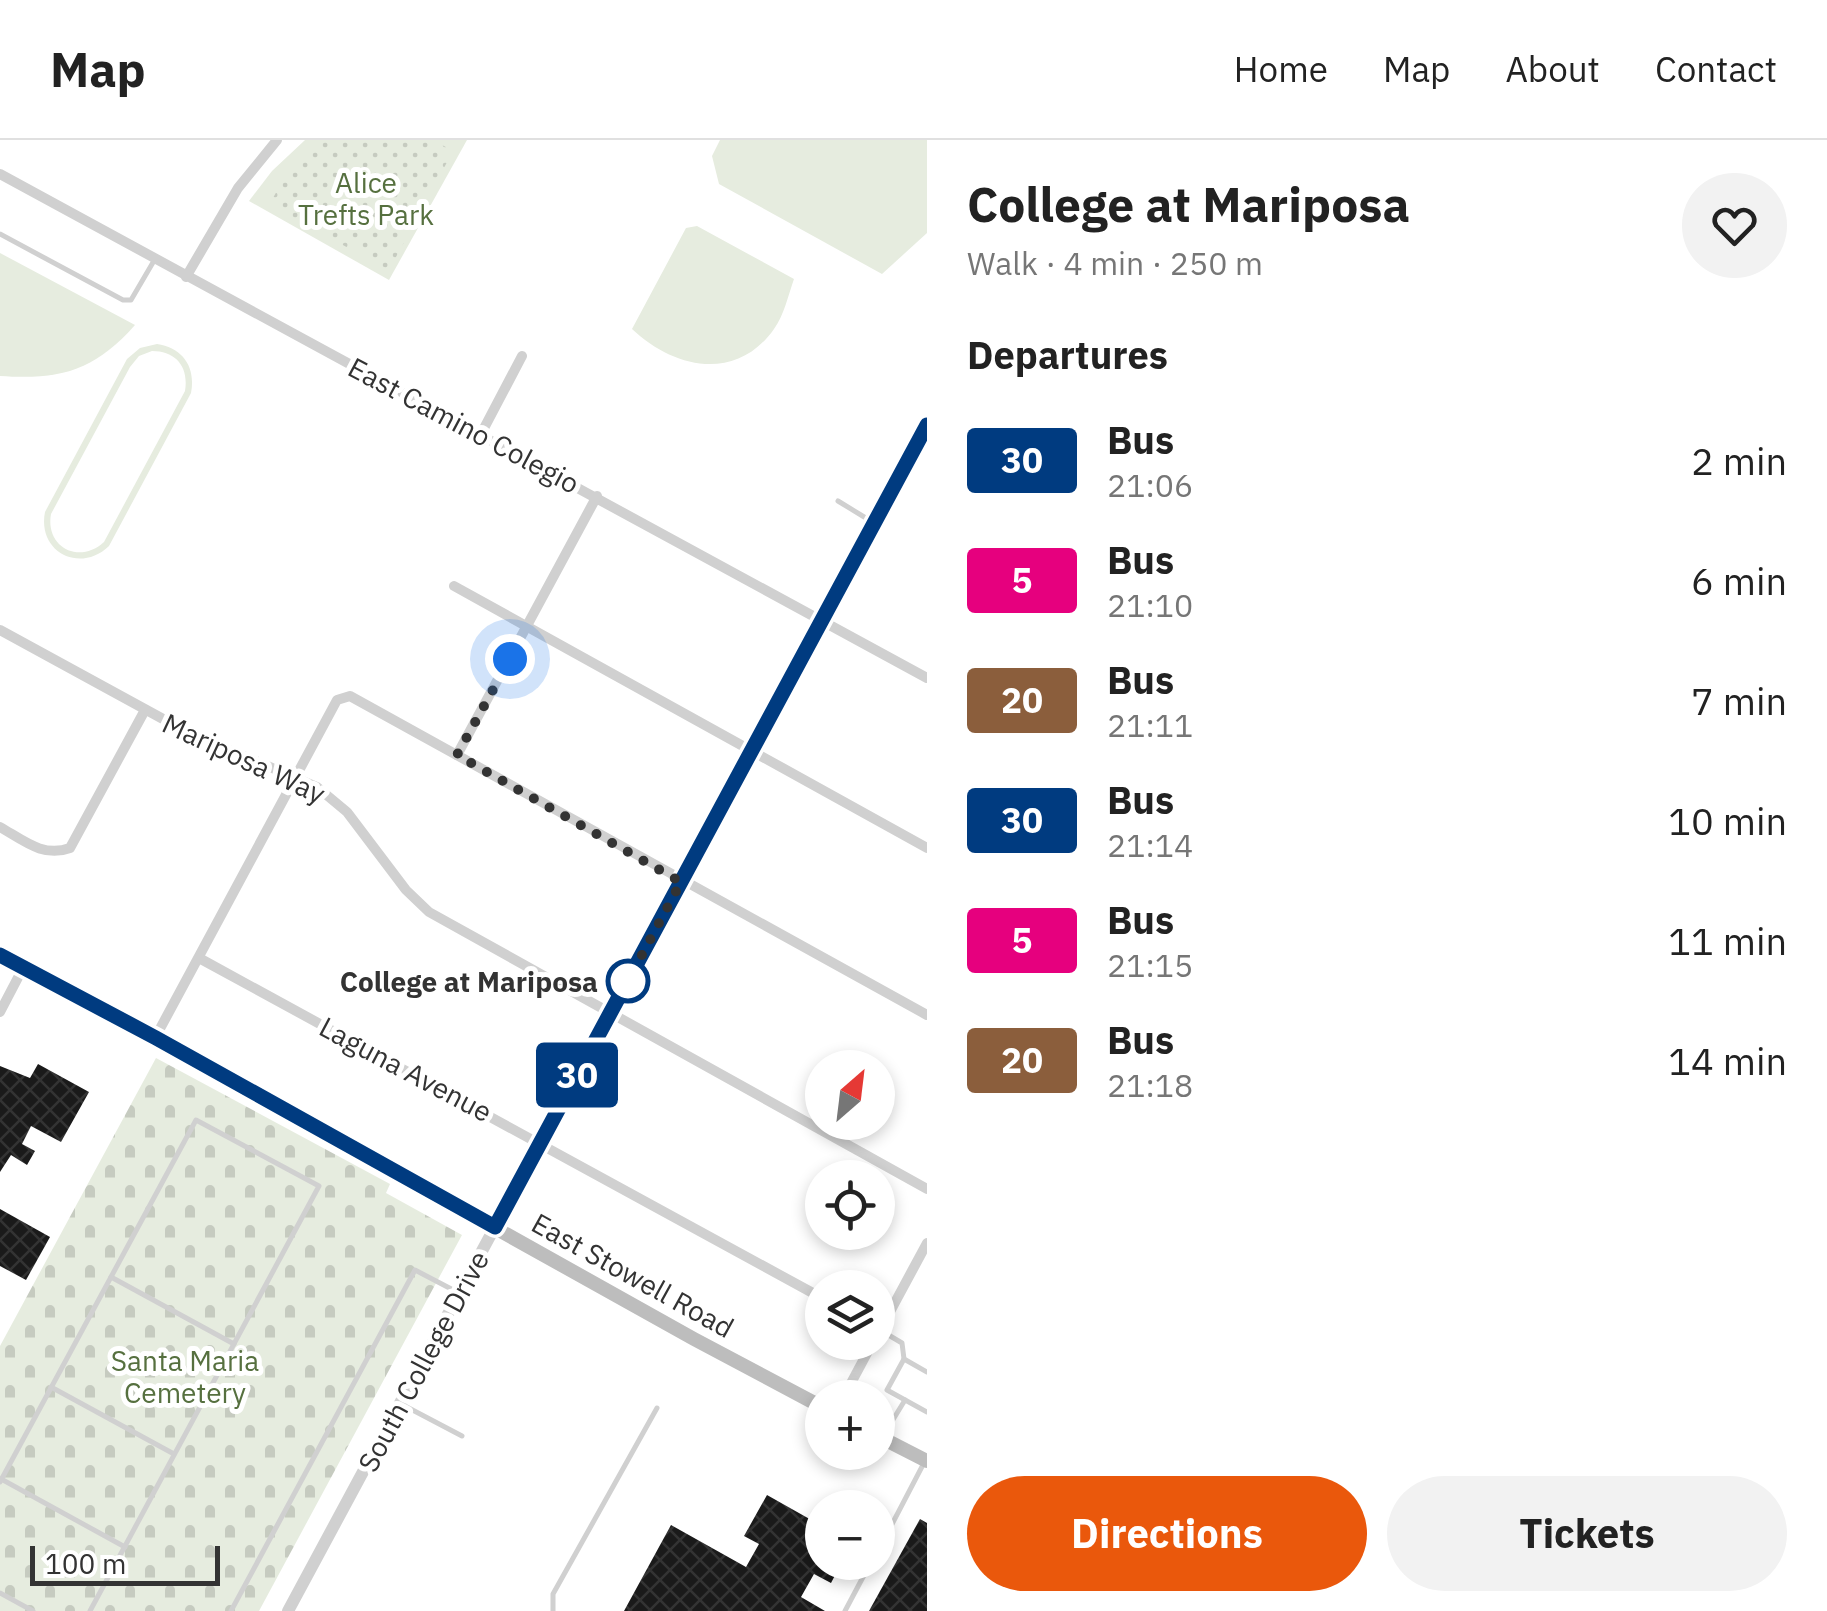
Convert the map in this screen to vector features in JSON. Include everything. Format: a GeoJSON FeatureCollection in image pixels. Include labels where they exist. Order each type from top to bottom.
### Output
{"type":"FeatureCollection","features":[{"type":"Feature","properties":{"kind":"main road","name":"East Stowell Road"},"geometry":{"type":"LineString","coordinates":[[0,955],[805,1398]]}},
{"type":"Feature","properties":{"kind":"main road"},"geometry":{"type":"LineString","coordinates":[[895,1445],[926,1461]]}},
{"type":"Feature","properties":{"kind":"street"},"geometry":{"type":"LineString","coordinates":[[186,276],[238,188],[278,140]]}},
{"type":"Feature","properties":{"kind":"street","name":"East Camino Colegio"},"geometry":{"type":"LineString","coordinates":[[0,174],[927,678]]}},
{"type":"Feature","properties":{"kind":"street"},"geometry":{"type":"LineString","coordinates":[[480,434],[522,356]]}},
{"type":"Feature","properties":{"kind":"street","name":"South College Drive"},"geometry":{"type":"LineString","coordinates":[[288,1611],[927,425]]}},
{"type":"Feature","properties":{"kind":"street"},"geometry":{"type":"LineString","coordinates":[[457,755],[596,496]]}},
{"type":"Feature","properties":{"kind":"street"},"geometry":{"type":"LineString","coordinates":[[454,586],[927,848]]}},
{"type":"Feature","properties":{"kind":"street","name":"Mariposa Way"},"geometry":{"type":"LineString","coordinates":[[0,630],[200,738],[316,787],[347,812],[406,890],[429,912],[927,1189]]}},
{"type":"Feature","properties":{"kind":"street"},"geometry":{"type":"LineString","coordinates":[[156,1038],[340,697],[350,696],[681,882],[927,1014]]}},
{"type":"Feature","properties":{"kind":"street"},"geometry":{"type":"LineString","coordinates":[[0,827],[45,852],[70,848],[145,710]]}},
{"type":"Feature","properties":{"kind":"street","name":"Laguna Avenue"},"geometry":{"type":"LineString","coordinates":[[199,958],[805,1289]]}},
{"type":"Feature","properties":{"kind":"street"},"geometry":{"type":"LineString","coordinates":[[0,1012],[23,968]]}},
{"type":"Feature","properties":{"kind":"street"},"geometry":{"type":"LineString","coordinates":[[895,1300],[927,1243]]}},
{"type":"Feature","properties":{"kind":"lane"},"geometry":{"type":"LineString","coordinates":[[0,234],[123,300],[130,300],[137,293],[155,259]]}},
{"type":"Feature","properties":{"kind":"lane"},"geometry":{"type":"LineString","coordinates":[[838,501],[874,524]]}},
{"type":"Feature","properties":{"kind":"lane"},"geometry":{"type":"LineString","coordinates":[[90,1611],[125,1547],[174,1454],[234,1344],[318,1186],[196,1120],[1,1481],[125,1547]]}},
{"type":"Feature","properties":{"kind":"lane"},"geometry":{"type":"LineString","coordinates":[[231,1611],[416,1270],[460,1294]]}},
{"type":"Feature","properties":{"kind":"lane"},"geometry":{"type":"LineString","coordinates":[[111,1277],[234,1344]]}},
{"type":"Feature","properties":{"kind":"lane"},"geometry":{"type":"LineString","coordinates":[[895,1340],[902,1343],[904,1359],[888,1390],[927,1412]]}},
{"type":"Feature","properties":{"kind":"lane"},"geometry":{"type":"LineString","coordinates":[[904,1359],[927,1372]]}},
{"type":"Feature","properties":{"kind":"lane"},"geometry":{"type":"LineString","coordinates":[[51,1387],[174,1454]]}},
{"type":"Feature","properties":{"kind":"lane"},"geometry":{"type":"LineString","coordinates":[[895,1414],[905,1400]]}},
{"type":"Feature","properties":{"kind":"lane"},"geometry":{"type":"LineString","coordinates":[[400,1403],[462,1436]]}},
{"type":"Feature","properties":{"kind":"lane"},"geometry":{"type":"LineString","coordinates":[[553,1611],[553,1594],[657,1408]]}},
{"type":"Feature","properties":{"kind":"lane"},"geometry":{"type":"LineString","coordinates":[[895,1519],[926,1461]]}},
{"type":"Feature","properties":{"kind":"lane"},"geometry":{"type":"LineString","coordinates":[[845,1611],[861,1580]]}},
{"type":"Feature","properties":{"kind":"lane"},"geometry":{"type":"LineString","coordinates":[[0,1593],[32,1611]]}},
{"type":"Feature","properties":{"kind":"green space","name":"Alice Trefts Park"},"geometry":{"type":"Polygon","coordinates":[[[305,140],[467,140],[389,280],[249,201],[272,171],[305,140]]]}},
{"type":"Feature","properties":{"kind":"green space","name":"Alice Trefts Park"},"geometry":{"type":"Polygon","coordinates":[[[317,140],[433,140],[453,151],[389,270],[269,205],[286,175],[317,140]]]}},
{"type":"Feature","properties":{"kind":"green space"},"geometry":{"type":"Polygon","coordinates":[[[720,140],[927,140],[927,233],[882,274],[719,184],[712,156],[720,140]]]}},
{"type":"Feature","properties":{"kind":"green space"},"geometry":{"type":"Polygon","coordinates":[[[697,226],[794,279],[774,329],[759,346],[723,363],[704,364],[666,353],[632,329],[686,228],[697,226]]]}},
{"type":"Feature","properties":{"kind":"green space"},"geometry":{"type":"Polygon","coordinates":[[[0,253],[135,325],[105,353],[75,369],[41,376],[0,376],[0,253]]]}},
{"type":"Feature","properties":{"kind":"green space"},"geometry":{"type":"Polygon","coordinates":[[[157,344],[181,354],[189,367],[191,393],[109,546],[98,554],[74,558],[54,548],[44,526],[45,512],[127,359],[140,348],[157,344]],[[160,352],[139,356],[130,367],[51,514],[53,536],[66,549],[84,552],[104,542],[185,391],[183,368],[174,357],[160,352]]]}},
{"type":"Feature","properties":{"kind":"green space","name":"Santa Maria Cemetery"},"geometry":{"type":"Polygon","coordinates":[[[156,1058],[390,1184],[386,1193],[462,1235],[259,1611],[0,1611],[0,1346],[156,1058]]]}},
{"type":"Feature","properties":{"kind":"building"},"geometry":{"type":"Polygon","coordinates":[[[38,1064],[89,1092],[61,1142],[31,1126],[22,1144],[35,1151],[27,1165],[11,1155],[0,1172],[0,1066],[30,1078],[38,1064]]]}},
{"type":"Feature","properties":{"kind":"building"},"geometry":{"type":"Polygon","coordinates":[[[0,1209],[50,1237],[26,1280],[0,1266],[0,1209]]]}},
{"type":"Feature","properties":{"kind":"building"},"geometry":{"type":"Polygon","coordinates":[[[767,1495],[805,1516],[805,1580],[811,1580],[801,1597],[825,1611],[624,1611],[671,1525],[746,1567],[759,1544],[744,1536],[767,1495]]]}},
{"type":"Feature","properties":{"kind":"building"},"geometry":{"type":"Polygon","coordinates":[[[920,1519],[927,1523],[927,1611],[869,1611],[886,1580],[895,1580],[895,1564],[920,1519]]]}},
{"type":"Feature","properties":{"kind":"bus line","name":"30"},"geometry":{"type":"LineString","coordinates":[[0,955],[495,1227],[927,425]]}},
{"type":"Feature","properties":{"kind":"place","name":"College at Mariposa"},"geometry":{"type":"Point","coordinates":[628,981]}},
{"type":"Feature","properties":{"kind":"route"},"geometry":{"type":"LineString","coordinates":[[510,659],[457,755],[681,882],[628,981]]}}]}
